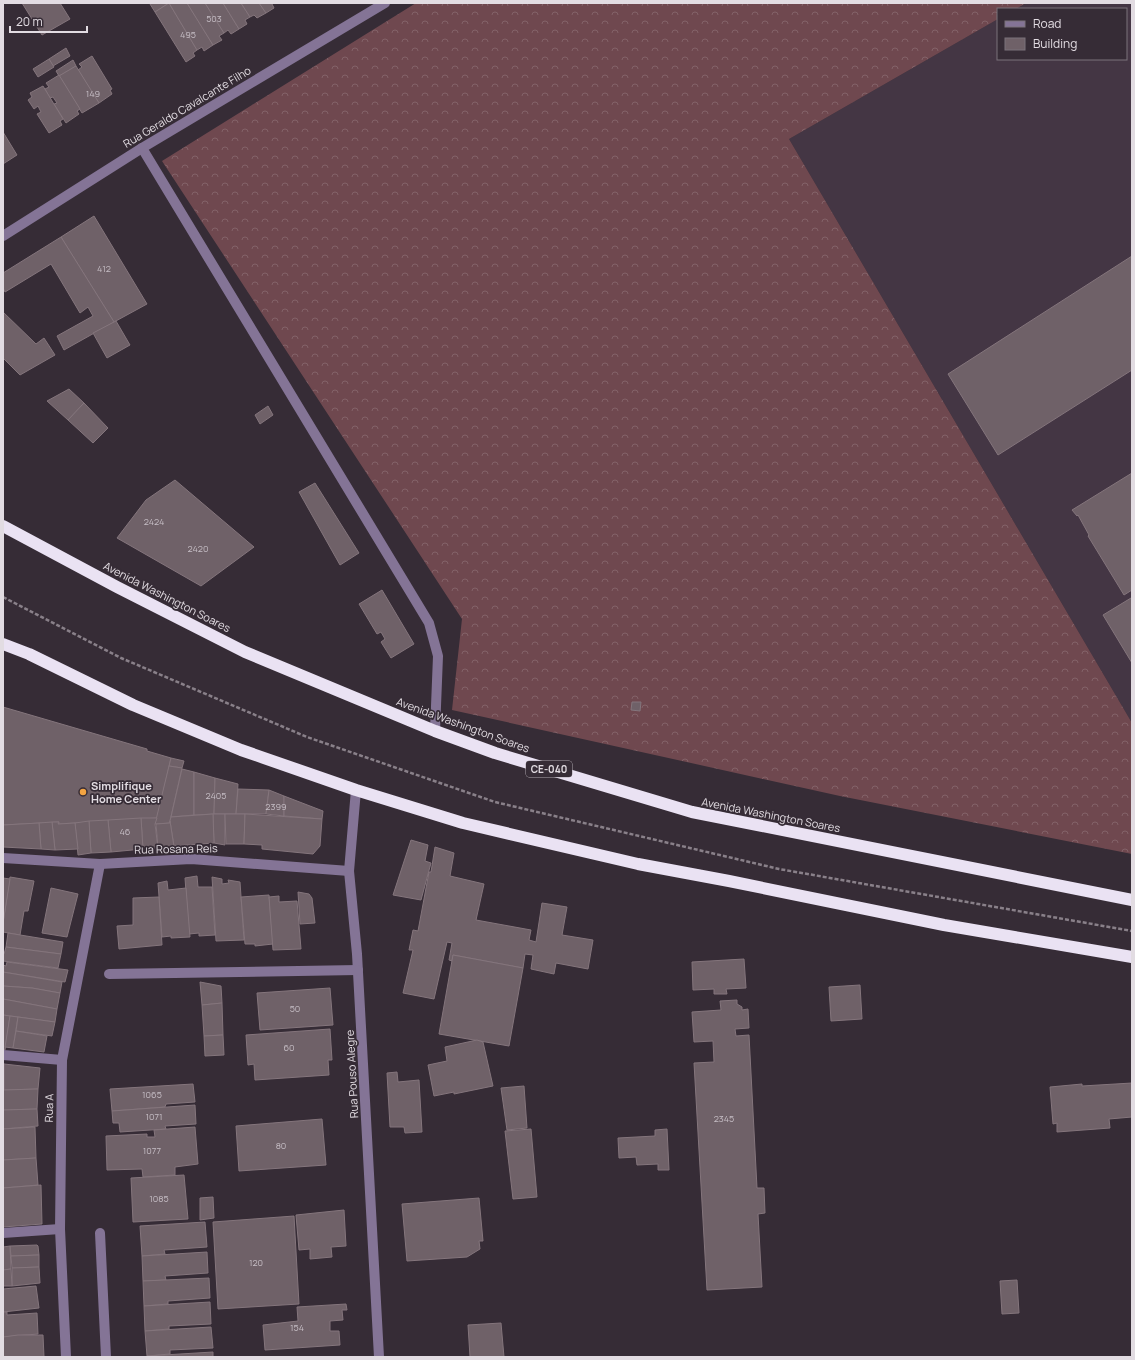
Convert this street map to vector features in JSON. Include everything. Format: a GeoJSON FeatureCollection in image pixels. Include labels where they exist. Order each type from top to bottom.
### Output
{"type":"FeatureCollection","features":[{"type":"Feature","properties":{"kind":"highway","name":"Avenida Washington Soares"},"geometry":{"type":"LineString","coordinates":[[3,526],[245,652],[495,753],[692,812],[1132,900]]}},
{"type":"Feature","properties":{"kind":"highway"},"geometry":{"type":"LineString","coordinates":[[3,644],[29,654],[133,705],[241,750],[356,790],[462,824],[638,864],[736,882],[944,925],[1132,957]]}},
{"type":"Feature","properties":{"kind":"street","name":"Rua Geraldo Cavalcante Filho"},"geometry":{"type":"LineString","coordinates":[[3,236],[142,148],[385,3]]}},
{"type":"Feature","properties":{"kind":"street"},"geometry":{"type":"LineString","coordinates":[[142,148],[430,623],[438,656],[435,730]]}},
{"type":"Feature","properties":{"kind":"street","name":"Rua Pouso Alegre"},"geometry":{"type":"LineString","coordinates":[[356,790],[349,871],[358,970],[379,1357]]}},
{"type":"Feature","properties":{"kind":"street","name":"Rua Rosana Reis"},"geometry":{"type":"LineString","coordinates":[[3,858],[100,864],[191,859],[349,871]]}},
{"type":"Feature","properties":{"kind":"street","name":"Rua A"},"geometry":{"type":"LineString","coordinates":[[66,1357],[60,1229],[62,1060],[100,864]]}},
{"type":"Feature","properties":{"kind":"street"},"geometry":{"type":"LineString","coordinates":[[109,974],[358,970]]}},
{"type":"Feature","properties":{"kind":"street"},"geometry":{"type":"LineString","coordinates":[[3,1055],[62,1060]]}},
{"type":"Feature","properties":{"kind":"street"},"geometry":{"type":"LineString","coordinates":[[3,1233],[60,1229]]}},
{"type":"Feature","properties":{"kind":"street"},"geometry":{"type":"LineString","coordinates":[[100,1233],[106,1357]]}},
{"type":"Feature","properties":{"kind":"path"},"geometry":{"type":"LineString","coordinates":[[3,597],[121,658],[300,734],[495,802],[779,869],[1132,931]]}},
{"type":"Feature","properties":{"kind":"shaded area"},"geometry":{"type":"Polygon","coordinates":[[[1026,3],[1132,3],[1132,723],[789,139],[997,20],[997,60],[1127,60],[1127,8],[1018,8],[1026,3]]]}},
{"type":"Feature","properties":{"kind":"green space"},"geometry":{"type":"Polygon","coordinates":[[[416,3],[1026,3],[1018,8],[997,8],[997,20],[789,139],[1132,723],[1132,854],[840,796],[452,710],[462,619],[162,161],[416,3]]]}},
{"type":"Feature","properties":{"kind":"building"},"geometry":{"type":"Polygon","coordinates":[[[22,3],[60,3],[70,19],[42,35],[22,3]]]}},
{"type":"Feature","properties":{"kind":"building"},"geometry":{"type":"Polygon","coordinates":[[[169,3],[155,12],[150,4],[169,3]]]}},
{"type":"Feature","properties":{"kind":"building"},"geometry":{"type":"Polygon","coordinates":[[[169,3],[197,50],[193,53],[195,56],[186,62],[155,12],[169,3]]]}},
{"type":"Feature","properties":{"kind":"building"},"geometry":{"type":"Polygon","coordinates":[[[169,3],[187,3],[213,45],[204,51],[202,47],[197,50],[169,3]]]}},
{"type":"Feature","properties":{"kind":"building"},"geometry":{"type":"Polygon","coordinates":[[[187,3],[205,3],[224,33],[219,36],[222,40],[213,45],[187,3]]]}},
{"type":"Feature","properties":{"kind":"building"},"geometry":{"type":"Polygon","coordinates":[[[205,3],[223,3],[239,29],[231,34],[228,30],[224,33],[205,3]]]}},
{"type":"Feature","properties":{"kind":"building"},"geometry":{"type":"Polygon","coordinates":[[[223,3],[241,3],[250,17],[245,20],[247,24],[239,29],[223,3]]]}},
{"type":"Feature","properties":{"kind":"building"},"geometry":{"type":"Polygon","coordinates":[[[241,3],[259,3],[266,13],[257,18],[254,15],[250,17],[241,3]]]}},
{"type":"Feature","properties":{"kind":"building"},"geometry":{"type":"Polygon","coordinates":[[[259,3],[273,3],[274,8],[266,13],[259,3]]]}},
{"type":"Feature","properties":{"kind":"building"},"geometry":{"type":"Polygon","coordinates":[[[66,48],[70,56],[53,66],[49,59],[66,48]]]}},
{"type":"Feature","properties":{"kind":"building"},"geometry":{"type":"Polygon","coordinates":[[[92,56],[112,89],[110,90],[112,94],[99,103],[78,70],[82,67],[79,64],[92,56]]]}},
{"type":"Feature","properties":{"kind":"building"},"geometry":{"type":"Polygon","coordinates":[[[49,59],[54,67],[38,77],[33,69],[49,59]]]}},
{"type":"Feature","properties":{"kind":"building"},"geometry":{"type":"Polygon","coordinates":[[[73,60],[76,66],[59,76],[56,71],[73,60]]]}},
{"type":"Feature","properties":{"kind":"building"},"geometry":{"type":"Polygon","coordinates":[[[76,66],[99,103],[82,113],[59,76],[76,66]]]}},
{"type":"Feature","properties":{"kind":"building"},"geometry":{"type":"Polygon","coordinates":[[[59,75],[80,109],[77,111],[79,114],[66,123],[54,104],[57,103],[53,97],[50,98],[45,89],[49,87],[46,83],[59,75]]]}},
{"type":"Feature","properties":{"kind":"building"},"geometry":{"type":"Polygon","coordinates":[[[43,86],[63,119],[60,121],[62,125],[49,133],[37,114],[41,112],[38,106],[34,109],[28,100],[32,97],[30,93],[43,86]]]}},
{"type":"Feature","properties":{"kind":"building"},"geometry":{"type":"Polygon","coordinates":[[[3,132],[17,155],[3,164],[3,132]]]}},
{"type":"Feature","properties":{"kind":"building"},"geometry":{"type":"Polygon","coordinates":[[[94,216],[147,304],[114,322],[61,237],[94,216]]]}},
{"type":"Feature","properties":{"kind":"building"},"geometry":{"type":"Polygon","coordinates":[[[61,237],[114,322],[64,350],[57,336],[93,316],[88,307],[80,313],[51,264],[5,292],[3,288],[3,273],[61,237]]]}},
{"type":"Feature","properties":{"kind":"building"},"geometry":{"type":"Polygon","coordinates":[[[1132,256],[1132,370],[998,455],[948,374],[1132,256]]]}},
{"type":"Feature","properties":{"kind":"building"},"geometry":{"type":"Polygon","coordinates":[[[3,312],[36,344],[44,338],[55,355],[20,375],[3,358],[3,312]]]}},
{"type":"Feature","properties":{"kind":"building"},"geometry":{"type":"Polygon","coordinates":[[[116,321],[130,345],[107,358],[93,333],[116,321]]]}},
{"type":"Feature","properties":{"kind":"building"},"geometry":{"type":"Polygon","coordinates":[[[69,389],[84,403],[68,420],[47,401],[69,389]]]}},
{"type":"Feature","properties":{"kind":"building"},"geometry":{"type":"Polygon","coordinates":[[[84,403],[108,428],[93,443],[68,420],[84,403]]]}},
{"type":"Feature","properties":{"kind":"building"},"geometry":{"type":"Polygon","coordinates":[[[268,406],[273,415],[260,424],[255,415],[268,406]]]}},
{"type":"Feature","properties":{"kind":"building"},"geometry":{"type":"Polygon","coordinates":[[[1132,473],[1132,590],[1124,595],[1088,536],[1089,535],[1078,515],[1077,516],[1072,510],[1132,473]]]}},
{"type":"Feature","properties":{"kind":"building"},"geometry":{"type":"Polygon","coordinates":[[[175,480],[254,547],[201,586],[117,538],[146,500],[175,480]]]}},
{"type":"Feature","properties":{"kind":"building"},"geometry":{"type":"Polygon","coordinates":[[[315,483],[359,553],[340,565],[299,492],[315,483]]]}},
{"type":"Feature","properties":{"kind":"building"},"geometry":{"type":"Polygon","coordinates":[[[382,590],[414,644],[391,658],[381,642],[385,639],[381,632],[377,634],[359,604],[382,590]]]}},
{"type":"Feature","properties":{"kind":"building"},"geometry":{"type":"Polygon","coordinates":[[[1131,598],[1132,600],[1132,663],[1103,615],[1131,598]]]}},
{"type":"Feature","properties":{"kind":"building"},"geometry":{"type":"Polygon","coordinates":[[[632,702],[641,702],[640,711],[631,710],[632,702]]]}},
{"type":"Feature","properties":{"kind":"building","name":"Simplifique Home Center"},"geometry":{"type":"Polygon","coordinates":[[[3,707],[147,749],[147,751],[171,758],[157,818],[58,824],[59,822],[3,825],[3,707]]]}},
{"type":"Feature","properties":{"kind":"building"},"geometry":{"type":"Polygon","coordinates":[[[171,758],[184,761],[182,768],[169,766],[171,758]]]}},
{"type":"Feature","properties":{"kind":"building"},"geometry":{"type":"Polygon","coordinates":[[[169,766],[182,768],[170,823],[155,824],[169,766]]]}},
{"type":"Feature","properties":{"kind":"building"},"geometry":{"type":"Polygon","coordinates":[[[182,769],[194,772],[194,815],[171,817],[182,769]]]}},
{"type":"Feature","properties":{"kind":"building"},"geometry":{"type":"Polygon","coordinates":[[[194,772],[215,778],[214,814],[194,815],[194,772]]]}},
{"type":"Feature","properties":{"kind":"building"},"geometry":{"type":"Polygon","coordinates":[[[215,778],[238,784],[236,814],[214,814],[215,778]]]}},
{"type":"Feature","properties":{"kind":"building"},"geometry":{"type":"Polygon","coordinates":[[[238,789],[269,790],[266,814],[236,814],[238,789]]]}},
{"type":"Feature","properties":{"kind":"building"},"geometry":{"type":"Polygon","coordinates":[[[269,790],[284,796],[284,816],[266,814],[269,790]]]}},
{"type":"Feature","properties":{"kind":"building"},"geometry":{"type":"Polygon","coordinates":[[[284,796],[323,811],[322,819],[284,816],[284,796]]]}},
{"type":"Feature","properties":{"kind":"building"},"geometry":{"type":"Polygon","coordinates":[[[213,814],[225,814],[225,845],[214,843],[213,814]]]}},
{"type":"Feature","properties":{"kind":"building"},"geometry":{"type":"Polygon","coordinates":[[[213,814],[214,843],[174,846],[170,821],[171,817],[213,814]]]}},
{"type":"Feature","properties":{"kind":"building"},"geometry":{"type":"Polygon","coordinates":[[[225,814],[245,814],[244,844],[226,844],[225,814]]]}},
{"type":"Feature","properties":{"kind":"building"},"geometry":{"type":"Polygon","coordinates":[[[245,814],[322,819],[320,846],[313,854],[262,849],[262,845],[244,844],[245,814]]]}},
{"type":"Feature","properties":{"kind":"building"},"geometry":{"type":"Polygon","coordinates":[[[141,818],[157,818],[155,824],[158,848],[143,849],[141,818]]]}},
{"type":"Feature","properties":{"kind":"building"},"geometry":{"type":"Polygon","coordinates":[[[141,818],[143,849],[111,852],[108,820],[141,818]]]}},
{"type":"Feature","properties":{"kind":"building"},"geometry":{"type":"Polygon","coordinates":[[[108,820],[111,852],[91,853],[89,821],[108,820]]]}},
{"type":"Feature","properties":{"kind":"building"},"geometry":{"type":"Polygon","coordinates":[[[89,821],[91,853],[78,855],[75,823],[89,821]]]}},
{"type":"Feature","properties":{"kind":"building"},"geometry":{"type":"Polygon","coordinates":[[[170,821],[174,847],[158,848],[156,824],[170,823],[170,821]]]}},
{"type":"Feature","properties":{"kind":"building"},"geometry":{"type":"Polygon","coordinates":[[[52,822],[59,822],[58,824],[75,823],[78,849],[55,850],[52,822]]]}},
{"type":"Feature","properties":{"kind":"building"},"geometry":{"type":"Polygon","coordinates":[[[52,822],[55,850],[41,849],[39,823],[52,822]]]}},
{"type":"Feature","properties":{"kind":"building"},"geometry":{"type":"Polygon","coordinates":[[[39,823],[41,849],[3,847],[3,825],[39,823]]]}},
{"type":"Feature","properties":{"kind":"building"},"geometry":{"type":"Polygon","coordinates":[[[411,840],[428,845],[425,861],[431,863],[421,900],[393,895],[411,840]]]}},
{"type":"Feature","properties":{"kind":"building"},"geometry":{"type":"Polygon","coordinates":[[[435,847],[454,853],[450,876],[484,884],[476,920],[531,930],[529,940],[536,942],[542,903],[567,907],[562,935],[593,940],[588,969],[556,963],[554,974],[531,969],[533,955],[525,954],[523,968],[453,955],[452,961],[449,960],[452,943],[447,942],[434,999],[403,993],[413,950],[409,950],[413,930],[418,931],[435,847]]]}},
{"type":"Feature","properties":{"kind":"building"},"geometry":{"type":"Polygon","coordinates":[[[197,876],[198,887],[212,887],[215,935],[199,936],[199,933],[189,934],[185,878],[197,876]]]}},
{"type":"Feature","properties":{"kind":"building"},"geometry":{"type":"Polygon","coordinates":[[[10,877],[34,881],[28,911],[24,911],[20,935],[3,932],[10,877]]]}},
{"type":"Feature","properties":{"kind":"building"},"geometry":{"type":"Polygon","coordinates":[[[212,877],[222,879],[222,884],[229,883],[228,880],[240,882],[244,940],[216,941],[212,877]]]}},
{"type":"Feature","properties":{"kind":"building"},"geometry":{"type":"Polygon","coordinates":[[[3,878],[10,879],[3,923],[3,878]]]}},
{"type":"Feature","properties":{"kind":"building"},"geometry":{"type":"Polygon","coordinates":[[[167,881],[168,890],[186,888],[190,937],[162,937],[158,883],[167,881]]]}},
{"type":"Feature","properties":{"kind":"building"},"geometry":{"type":"Polygon","coordinates":[[[51,888],[78,894],[67,937],[42,933],[51,888]]]}},
{"type":"Feature","properties":{"kind":"building"},"geometry":{"type":"Polygon","coordinates":[[[298,892],[309,894],[312,898],[315,923],[300,924],[298,892]]]}},
{"type":"Feature","properties":{"kind":"building"},"geometry":{"type":"Polygon","coordinates":[[[269,895],[273,944],[255,946],[255,944],[245,944],[241,897],[269,895]]]}},
{"type":"Feature","properties":{"kind":"building"},"geometry":{"type":"Polygon","coordinates":[[[279,896],[279,902],[297,901],[301,949],[273,950],[269,897],[279,896]]]}},
{"type":"Feature","properties":{"kind":"building"},"geometry":{"type":"Polygon","coordinates":[[[159,897],[162,945],[119,949],[117,926],[133,925],[133,898],[159,897]]]}},
{"type":"Feature","properties":{"kind":"building"},"geometry":{"type":"Polygon","coordinates":[[[8,933],[63,942],[61,954],[6,947],[8,933]]]}},
{"type":"Feature","properties":{"kind":"building"},"geometry":{"type":"Polygon","coordinates":[[[6,947],[61,954],[58,968],[3,961],[3,954],[6,947]]]}},
{"type":"Feature","properties":{"kind":"building"},"geometry":{"type":"Polygon","coordinates":[[[453,955],[523,968],[509,1046],[439,1034],[453,955]]]}},
{"type":"Feature","properties":{"kind":"building"},"geometry":{"type":"Polygon","coordinates":[[[744,959],[746,988],[726,989],[727,994],[714,994],[714,989],[693,990],[692,962],[744,959]]]}},
{"type":"Feature","properties":{"kind":"building"},"geometry":{"type":"Polygon","coordinates":[[[7,962],[68,970],[65,982],[3,972],[3,965],[6,966],[7,962]]]}},
{"type":"Feature","properties":{"kind":"building"},"geometry":{"type":"Polygon","coordinates":[[[3,972],[62,982],[60,993],[32,988],[3,986],[3,972]]]}},
{"type":"Feature","properties":{"kind":"building"},"geometry":{"type":"Polygon","coordinates":[[[200,982],[221,986],[222,1003],[202,1005],[200,982]]]}},
{"type":"Feature","properties":{"kind":"building"},"geometry":{"type":"Polygon","coordinates":[[[860,985],[862,1019],[831,1021],[829,987],[860,985]]]}},
{"type":"Feature","properties":{"kind":"building"},"geometry":{"type":"Polygon","coordinates":[[[3,986],[32,988],[60,993],[57,1009],[3,999],[3,986]]]}},
{"type":"Feature","properties":{"kind":"building"},"geometry":{"type":"Polygon","coordinates":[[[330,988],[333,1025],[260,1030],[257,993],[330,988]]]}},
{"type":"Feature","properties":{"kind":"building"},"geometry":{"type":"Polygon","coordinates":[[[3,999],[57,1009],[55,1022],[3,1015],[3,999]]]}},
{"type":"Feature","properties":{"kind":"building"},"geometry":{"type":"Polygon","coordinates":[[[737,1000],[737,1004],[742,1007],[742,1010],[748,1009],[749,1028],[735,1029],[736,1036],[749,1035],[757,1188],[764,1188],[765,1213],[758,1214],[762,1287],[707,1290],[694,1063],[714,1062],[713,1041],[694,1042],[692,1012],[721,1010],[720,1001],[737,1000]]]}},
{"type":"Feature","properties":{"kind":"building"},"geometry":{"type":"Polygon","coordinates":[[[222,1003],[223,1035],[204,1036],[202,1005],[222,1003]]]}},
{"type":"Feature","properties":{"kind":"building"},"geometry":{"type":"Polygon","coordinates":[[[3,1015],[10,1016],[5,1050],[3,1050],[3,1015]]]}},
{"type":"Feature","properties":{"kind":"building"},"geometry":{"type":"Polygon","coordinates":[[[10,1016],[18,1017],[13,1048],[5,1047],[10,1016]]]}},
{"type":"Feature","properties":{"kind":"building"},"geometry":{"type":"Polygon","coordinates":[[[18,1017],[55,1022],[52,1036],[16,1031],[18,1017]]]}},
{"type":"Feature","properties":{"kind":"building"},"geometry":{"type":"Polygon","coordinates":[[[330,1029],[332,1060],[328,1060],[329,1075],[255,1080],[254,1064],[248,1065],[246,1035],[330,1029]]]}},
{"type":"Feature","properties":{"kind":"building"},"geometry":{"type":"Polygon","coordinates":[[[16,1031],[47,1036],[44,1052],[13,1048],[16,1031]]]}},
{"type":"Feature","properties":{"kind":"building"},"geometry":{"type":"Polygon","coordinates":[[[223,1035],[224,1055],[205,1056],[204,1036],[223,1035]]]}},
{"type":"Feature","properties":{"kind":"building"},"geometry":{"type":"Polygon","coordinates":[[[477,1040],[483,1042],[493,1086],[454,1094],[454,1092],[434,1096],[428,1065],[447,1061],[445,1047],[477,1040]]]}},
{"type":"Feature","properties":{"kind":"building"},"geometry":{"type":"Polygon","coordinates":[[[4,1064],[4,1090],[3,1090],[4,1064]]]}},
{"type":"Feature","properties":{"kind":"building"},"geometry":{"type":"Polygon","coordinates":[[[4,1064],[40,1068],[38,1089],[4,1090],[4,1064]]]}},
{"type":"Feature","properties":{"kind":"building"},"geometry":{"type":"Polygon","coordinates":[[[397,1072],[398,1082],[419,1080],[422,1132],[405,1133],[404,1127],[390,1127],[387,1073],[397,1072]]]}},
{"type":"Feature","properties":{"kind":"building"},"geometry":{"type":"Polygon","coordinates":[[[1132,1083],[1132,1117],[1109,1119],[1110,1128],[1057,1132],[1057,1123],[1053,1124],[1050,1087],[1082,1084],[1082,1086],[1132,1083]]]}},
{"type":"Feature","properties":{"kind":"building"},"geometry":{"type":"Polygon","coordinates":[[[193,1084],[195,1102],[166,1104],[165,1107],[112,1111],[110,1089],[193,1084]]]}},
{"type":"Feature","properties":{"kind":"building"},"geometry":{"type":"Polygon","coordinates":[[[524,1086],[527,1128],[507,1130],[501,1088],[524,1086]]]}},
{"type":"Feature","properties":{"kind":"building"},"geometry":{"type":"Polygon","coordinates":[[[38,1089],[37,1109],[3,1110],[3,1090],[38,1089]]]}},
{"type":"Feature","properties":{"kind":"building"},"geometry":{"type":"Polygon","coordinates":[[[195,1105],[196,1124],[165,1126],[166,1129],[120,1132],[119,1123],[113,1123],[112,1111],[195,1105]]]}},
{"type":"Feature","properties":{"kind":"building"},"geometry":{"type":"Polygon","coordinates":[[[37,1109],[38,1126],[3,1129],[3,1110],[37,1109]]]}},
{"type":"Feature","properties":{"kind":"building"},"geometry":{"type":"Polygon","coordinates":[[[322,1119],[326,1165],[239,1171],[236,1126],[322,1119]]]}},
{"type":"Feature","properties":{"kind":"building"},"geometry":{"type":"Polygon","coordinates":[[[35,1127],[36,1158],[3,1160],[3,1129],[35,1127]]]}},
{"type":"Feature","properties":{"kind":"building"},"geometry":{"type":"Polygon","coordinates":[[[195,1127],[198,1164],[175,1167],[175,1175],[143,1177],[142,1169],[107,1170],[106,1136],[147,1134],[147,1137],[155,1137],[154,1130],[195,1127]]]}},
{"type":"Feature","properties":{"kind":"building"},"geometry":{"type":"Polygon","coordinates":[[[531,1129],[537,1197],[513,1199],[505,1131],[531,1129]]]}},
{"type":"Feature","properties":{"kind":"building"},"geometry":{"type":"Polygon","coordinates":[[[667,1129],[669,1170],[658,1170],[658,1164],[637,1165],[636,1157],[619,1158],[618,1138],[655,1136],[655,1130],[667,1129]]]}},
{"type":"Feature","properties":{"kind":"building"},"geometry":{"type":"Polygon","coordinates":[[[36,1158],[38,1185],[3,1188],[3,1160],[36,1158]]]}},
{"type":"Feature","properties":{"kind":"building"},"geometry":{"type":"Polygon","coordinates":[[[184,1175],[188,1219],[133,1222],[131,1178],[184,1175]]]}},
{"type":"Feature","properties":{"kind":"building"},"geometry":{"type":"Polygon","coordinates":[[[41,1185],[42,1224],[3,1227],[3,1188],[41,1185]]]}},
{"type":"Feature","properties":{"kind":"building"},"geometry":{"type":"Polygon","coordinates":[[[213,1197],[214,1218],[200,1220],[200,1198],[213,1197]]]}},
{"type":"Feature","properties":{"kind":"building"},"geometry":{"type":"Polygon","coordinates":[[[479,1198],[483,1241],[479,1241],[480,1249],[467,1257],[407,1261],[402,1204],[479,1198]]]}},
{"type":"Feature","properties":{"kind":"building"},"geometry":{"type":"Polygon","coordinates":[[[344,1210],[346,1246],[331,1247],[332,1257],[310,1259],[310,1249],[299,1250],[296,1215],[344,1210]]]}},
{"type":"Feature","properties":{"kind":"building"},"geometry":{"type":"Polygon","coordinates":[[[294,1216],[299,1304],[218,1309],[213,1222],[294,1216]]]}},
{"type":"Feature","properties":{"kind":"building"},"geometry":{"type":"Polygon","coordinates":[[[205,1222],[207,1247],[164,1250],[165,1254],[142,1256],[140,1226],[205,1222]]]}},
{"type":"Feature","properties":{"kind":"building"},"geometry":{"type":"Polygon","coordinates":[[[37,1245],[39,1255],[11,1256],[10,1246],[37,1245]]]}},
{"type":"Feature","properties":{"kind":"building"},"geometry":{"type":"Polygon","coordinates":[[[10,1246],[11,1269],[3,1270],[3,1247],[10,1246]]]}},
{"type":"Feature","properties":{"kind":"building"},"geometry":{"type":"Polygon","coordinates":[[[207,1252],[208,1273],[165,1276],[166,1280],[143,1281],[142,1256],[207,1252]]]}},
{"type":"Feature","properties":{"kind":"building"},"geometry":{"type":"Polygon","coordinates":[[[39,1255],[39,1267],[12,1268],[11,1256],[39,1255]]]}},
{"type":"Feature","properties":{"kind":"building"},"geometry":{"type":"Polygon","coordinates":[[[39,1267],[40,1283],[12,1286],[12,1268],[39,1267]]]}},
{"type":"Feature","properties":{"kind":"building"},"geometry":{"type":"Polygon","coordinates":[[[11,1269],[12,1286],[3,1286],[3,1270],[11,1269]]]}},
{"type":"Feature","properties":{"kind":"building"},"geometry":{"type":"Polygon","coordinates":[[[209,1278],[210,1298],[168,1301],[168,1304],[144,1306],[143,1281],[209,1278]]]}},
{"type":"Feature","properties":{"kind":"building"},"geometry":{"type":"Polygon","coordinates":[[[1017,1280],[1019,1313],[1002,1314],[1000,1281],[1017,1280]]]}},
{"type":"Feature","properties":{"kind":"building"},"geometry":{"type":"Polygon","coordinates":[[[36,1286],[39,1308],[3,1312],[3,1289],[36,1286]]]}},
{"type":"Feature","properties":{"kind":"building"},"geometry":{"type":"Polygon","coordinates":[[[210,1302],[211,1324],[169,1326],[169,1329],[145,1331],[144,1306],[210,1302]]]}},
{"type":"Feature","properties":{"kind":"building"},"geometry":{"type":"Polygon","coordinates":[[[346,1304],[347,1310],[342,1310],[343,1320],[330,1321],[330,1331],[339,1331],[340,1345],[265,1350],[263,1325],[298,1321],[297,1307],[346,1304]]]}},
{"type":"Feature","properties":{"kind":"building"},"geometry":{"type":"Polygon","coordinates":[[[3,1312],[7,1312],[7,1315],[37,1313],[38,1334],[3,1337],[3,1312]]]}},
{"type":"Feature","properties":{"kind":"building"},"geometry":{"type":"Polygon","coordinates":[[[501,1323],[504,1357],[470,1357],[468,1325],[501,1323]]]}},
{"type":"Feature","properties":{"kind":"building"},"geometry":{"type":"Polygon","coordinates":[[[211,1327],[213,1348],[170,1350],[170,1354],[147,1356],[145,1331],[211,1327]]]}},
{"type":"Feature","properties":{"kind":"building"},"geometry":{"type":"Polygon","coordinates":[[[18,1335],[43,1335],[44,1357],[3,1357],[3,1337],[18,1335]]]}},
{"type":"Feature","properties":{"kind":"building"},"geometry":{"type":"Polygon","coordinates":[[[213,1352],[213,1357],[147,1357],[147,1356],[213,1352]]]}},
{"type":"Feature","properties":{"kind":"place","name":"Simplifique Home Center"},"geometry":{"type":"Point","coordinates":[83,792]}}]}
